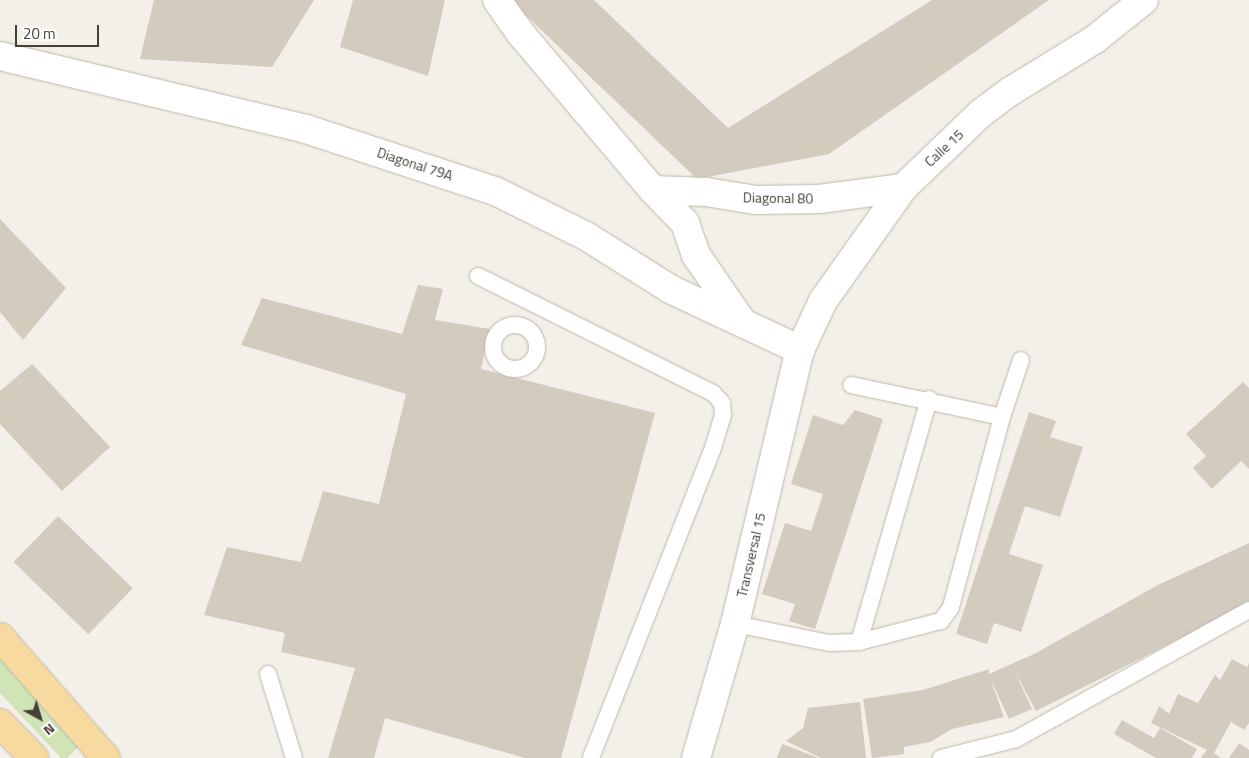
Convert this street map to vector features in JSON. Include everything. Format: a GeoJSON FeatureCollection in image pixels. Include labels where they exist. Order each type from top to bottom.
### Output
{"type":"FeatureCollection","features":[{"type":"Feature","properties":{"kind":"main road"},"geometry":{"type":"LineString","coordinates":[[0,637],[106,758]]}},
{"type":"Feature","properties":{"kind":"main road"},"geometry":{"type":"LineString","coordinates":[[0,723],[34,758]]}},
{"type":"Feature","properties":{"kind":"street"},"geometry":{"type":"LineString","coordinates":[[497,0],[521,34],[653,190],[685,223],[696,255],[742,322]]}},
{"type":"Feature","properties":{"kind":"street","name":"Calle 15"},"geometry":{"type":"LineString","coordinates":[[800,350],[823,301],[902,188],[980,114],[1011,91],[1094,40],[1144,0]]}},
{"type":"Feature","properties":{"kind":"street","name":"Diagonal 79A"},"geometry":{"type":"LineString","coordinates":[[0,56],[306,129],[495,191],[586,236],[670,289],[800,350]]}},
{"type":"Feature","properties":{"kind":"street","name":"Diagonal 80"},"geometry":{"type":"LineString","coordinates":[[653,190],[706,192],[756,200],[819,199],[902,188]]}},
{"type":"Feature","properties":{"kind":"street"},"geometry":{"type":"LineString","coordinates":[[670,289],[696,255]]}},
{"type":"Feature","properties":{"kind":"street","name":"Transversal 15"},"geometry":{"type":"LineString","coordinates":[[696,758],[735,624],[800,350]]}},
{"type":"Feature","properties":{"kind":"lane"},"geometry":{"type":"LineString","coordinates":[[478,276],[713,394],[722,403],[713,448],[590,758]]}},
{"type":"Feature","properties":{"kind":"lane"},"geometry":{"type":"LineString","coordinates":[[530,331],[543,308]]}},
{"type":"Feature","properties":{"kind":"lane"},"geometry":{"type":"LineString","coordinates":[[735,624],[829,643],[859,642],[941,621],[947,616],[952,607],[1002,417],[1021,360]]}},
{"type":"Feature","properties":{"kind":"lane"},"geometry":{"type":"LineString","coordinates":[[852,385],[929,399],[1002,417]]}},
{"type":"Feature","properties":{"kind":"lane"},"geometry":{"type":"LineString","coordinates":[[859,642],[929,399]]}},
{"type":"Feature","properties":{"kind":"lane"},"geometry":{"type":"LineString","coordinates":[[941,758],[1016,739],[1249,610]]}},
{"type":"Feature","properties":{"kind":"lane"},"geometry":{"type":"LineString","coordinates":[[268,674],[294,758]]}},
{"type":"Feature","properties":{"kind":"green space"},"geometry":{"type":"Polygon","coordinates":[[[0,659],[79,746],[67,758],[61,758],[0,693],[0,659]]]}},
{"type":"Feature","properties":{"kind":"building"},"geometry":{"type":"Polygon","coordinates":[[[154,0],[314,0],[272,67],[140,59],[154,0]]]}},
{"type":"Feature","properties":{"kind":"building"},"geometry":{"type":"Polygon","coordinates":[[[353,0],[445,0],[428,76],[340,47],[353,0]]]}},
{"type":"Feature","properties":{"kind":"building"},"geometry":{"type":"Polygon","coordinates":[[[515,0],[594,0],[728,128],[932,0],[1049,0],[829,154],[697,179],[513,3],[515,0]]]}},
{"type":"Feature","properties":{"kind":"building"},"geometry":{"type":"Polygon","coordinates":[[[0,219],[66,288],[23,340],[0,312],[0,219]]]}},
{"type":"Feature","properties":{"kind":"building"},"geometry":{"type":"Polygon","coordinates":[[[418,285],[443,289],[435,320],[490,329],[481,369],[655,413],[561,758],[525,758],[385,718],[374,758],[328,758],[355,668],[281,652],[285,633],[204,615],[227,547],[301,562],[323,491],[379,504],[406,394],[241,345],[262,298],[402,334],[418,285]]]}},
{"type":"Feature","properties":{"kind":"building"},"geometry":{"type":"Polygon","coordinates":[[[32,364],[110,447],[62,491],[0,424],[0,391],[32,364]]]}},
{"type":"Feature","properties":{"kind":"building"},"geometry":{"type":"Polygon","coordinates":[[[1243,382],[1249,388],[1249,469],[1241,461],[1212,489],[1193,468],[1206,456],[1186,434],[1243,382]]]}},
{"type":"Feature","properties":{"kind":"building"},"geometry":{"type":"Polygon","coordinates":[[[855,410],[883,419],[815,629],[789,621],[795,604],[762,594],[785,523],[811,531],[823,494],[791,484],[813,415],[843,425],[855,410]]]}},
{"type":"Feature","properties":{"kind":"building"},"geometry":{"type":"Polygon","coordinates":[[[1029,412],[1056,421],[1050,437],[1083,447],[1060,517],[1025,506],[1009,554],[1043,565],[1021,632],[994,623],[987,644],[956,634],[1029,412]]]}},
{"type":"Feature","properties":{"kind":"building"},"geometry":{"type":"Polygon","coordinates":[[[58,516],[133,588],[88,634],[14,562],[58,516]]]}},
{"type":"Feature","properties":{"kind":"building"},"geometry":{"type":"Polygon","coordinates":[[[1249,543],[1249,604],[1036,711],[1015,672],[1032,709],[1009,719],[990,678],[1004,717],[952,729],[930,742],[904,747],[904,754],[872,758],[863,699],[923,690],[989,669],[989,674],[1034,654],[1158,585],[1249,543]]]}},
{"type":"Feature","properties":{"kind":"building"},"geometry":{"type":"Polygon","coordinates":[[[1232,659],[1247,667],[1249,663],[1249,723],[1244,730],[1231,722],[1214,753],[1221,758],[1201,758],[1207,750],[1151,723],[1159,706],[1169,714],[1178,694],[1198,703],[1215,675],[1220,680],[1232,659]]]}},
{"type":"Feature","properties":{"kind":"building"},"geometry":{"type":"Polygon","coordinates":[[[860,702],[866,758],[821,758],[786,741],[803,728],[808,708],[860,702]]]}},
{"type":"Feature","properties":{"kind":"building"},"geometry":{"type":"Polygon","coordinates":[[[1122,720],[1154,738],[1160,728],[1197,749],[1192,758],[1156,758],[1114,734],[1122,720]]]}},
{"type":"Feature","properties":{"kind":"building"},"geometry":{"type":"Polygon","coordinates":[[[1239,743],[1249,750],[1249,758],[1229,758],[1239,743]]]}},
{"type":"Feature","properties":{"kind":"building"},"geometry":{"type":"Polygon","coordinates":[[[782,744],[819,758],[777,758],[782,744]]]}}]}
